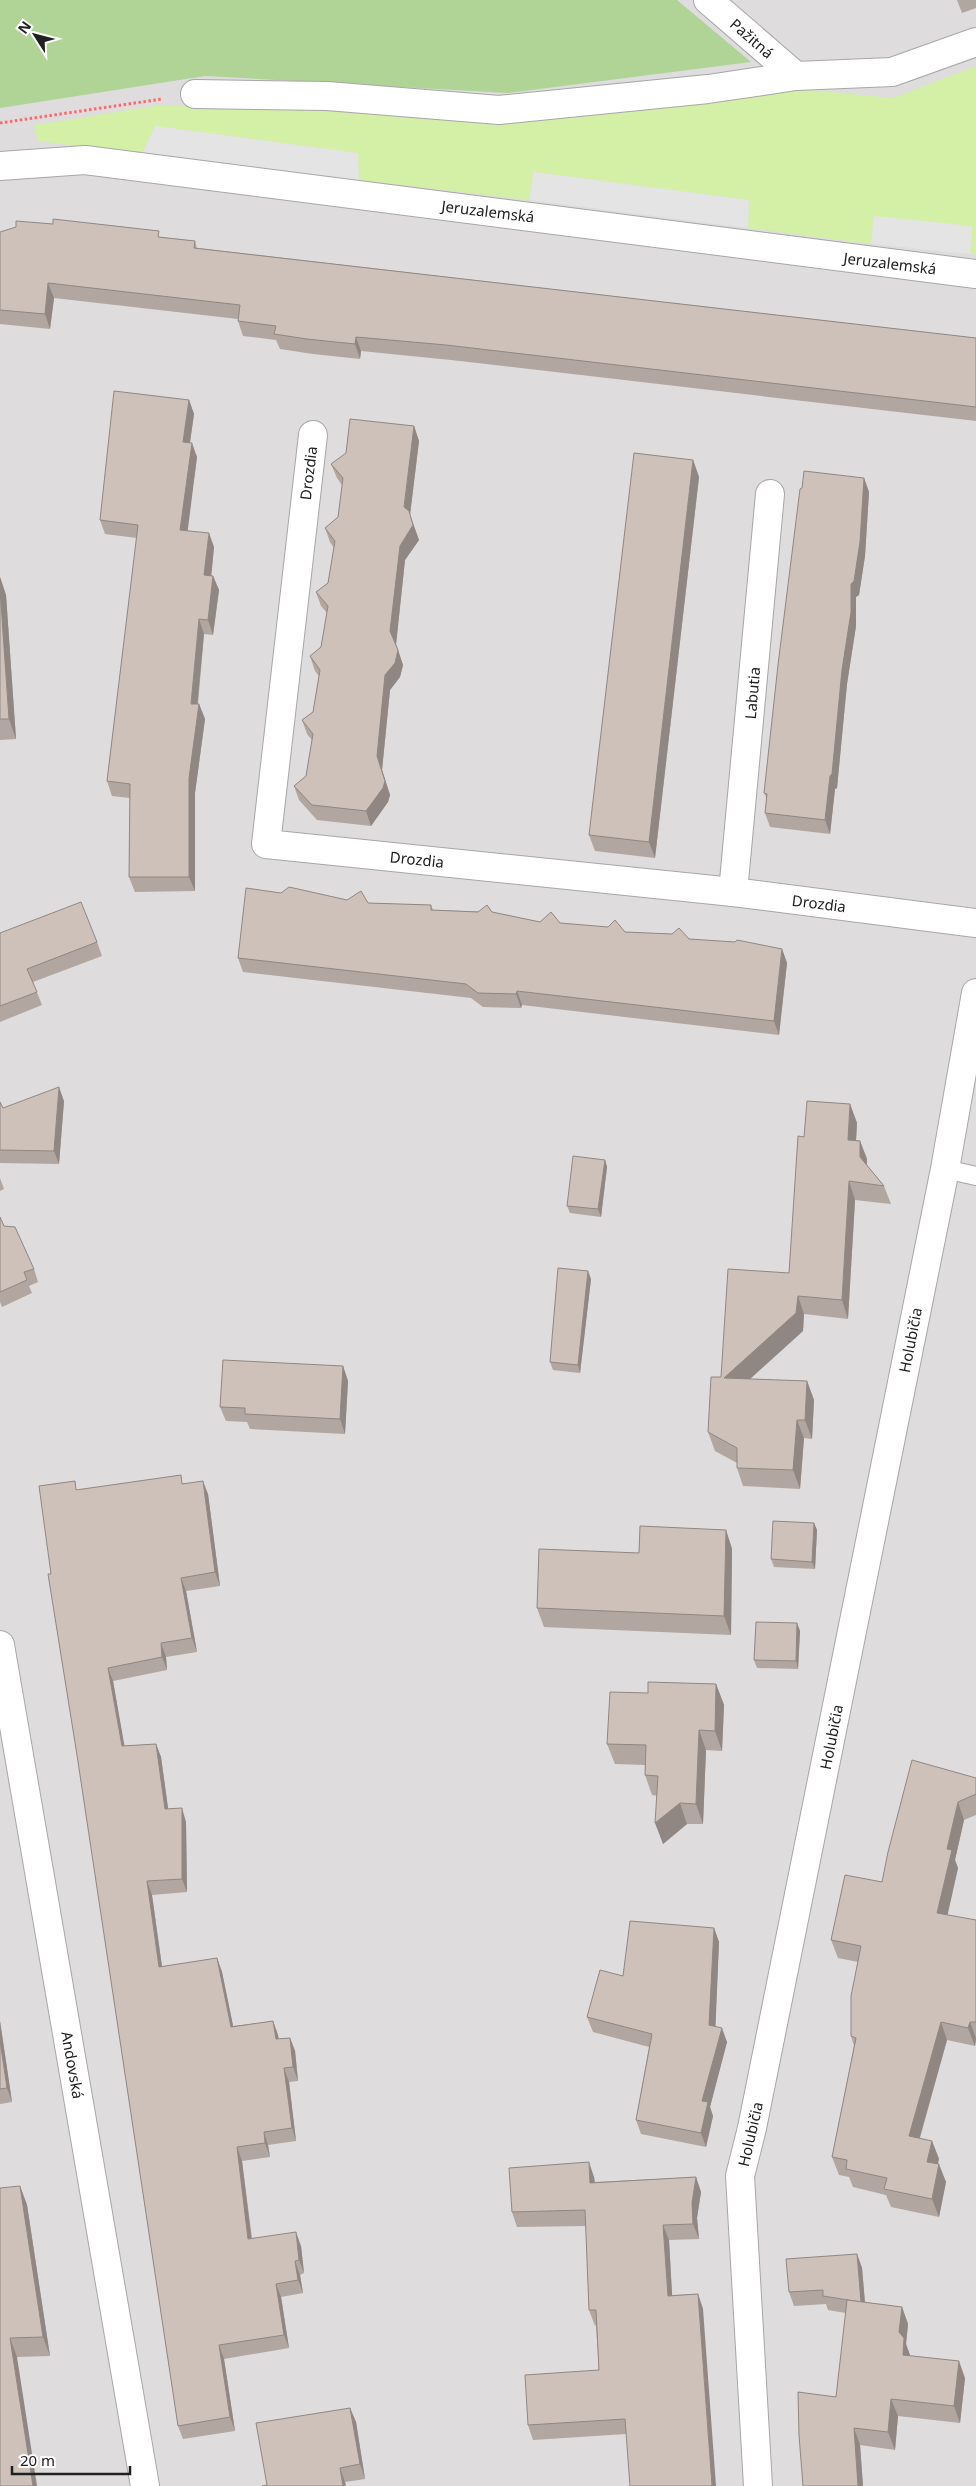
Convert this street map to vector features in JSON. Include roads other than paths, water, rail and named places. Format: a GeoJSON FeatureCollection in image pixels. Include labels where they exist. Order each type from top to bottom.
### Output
{"type":"FeatureCollection","features":[{"type":"Feature","properties":{"kind":"street","name":"Pažitná"},"geometry":{"type":"LineString","coordinates":[[708,0],[796,76]]}},
{"type":"Feature","properties":{"kind":"street"},"geometry":{"type":"LineString","coordinates":[[195,94],[327,96],[499,110],[708,88],[796,76],[892,72],[976,42]]}},
{"type":"Feature","properties":{"kind":"street","name":"Jeruzalemská"},"geometry":{"type":"LineString","coordinates":[[0,166],[85,160],[976,274]]}},
{"type":"Feature","properties":{"kind":"street","name":"Drozdia"},"geometry":{"type":"LineString","coordinates":[[312,435],[266,844],[733,892],[976,923]]}},
{"type":"Feature","properties":{"kind":"street","name":"Labutia"},"geometry":{"type":"LineString","coordinates":[[733,892],[770,494]]}},
{"type":"Feature","properties":{"kind":"street","name":"Holubičia"},"geometry":{"type":"LineString","coordinates":[[758,2486],[740,2176],[752,2128],[945,1169],[976,993]]}},
{"type":"Feature","properties":{"kind":"street","name":"Andovská"},"geometry":{"type":"LineString","coordinates":[[0,1645],[146,2486]]}},
{"type":"Feature","properties":{"kind":"lane"},"geometry":{"type":"LineString","coordinates":[[945,1169],[976,1176]]}}]}
